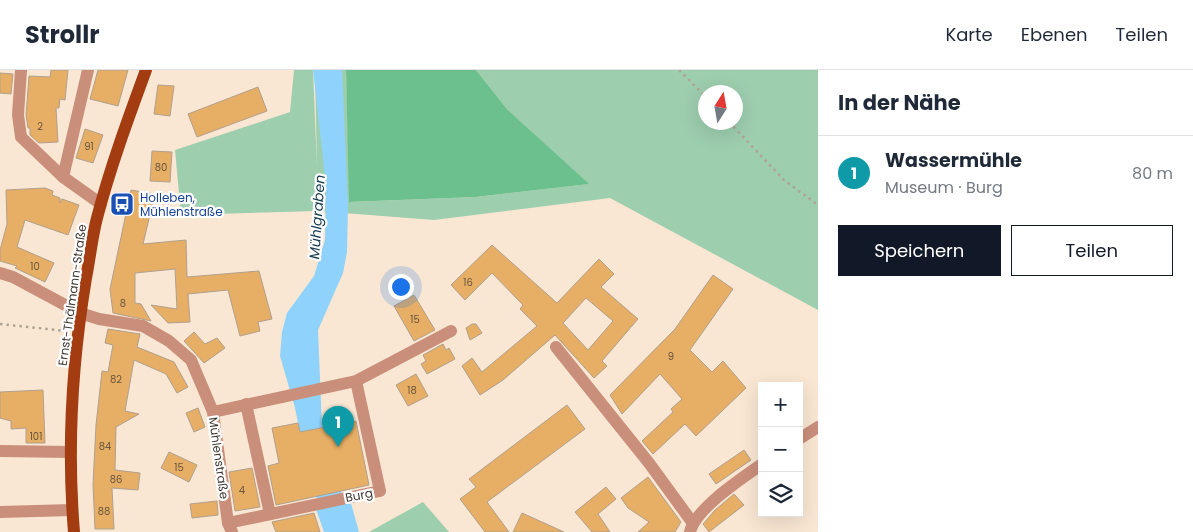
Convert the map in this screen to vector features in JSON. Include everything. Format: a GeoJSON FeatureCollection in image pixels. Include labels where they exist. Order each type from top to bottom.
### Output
{"type":"FeatureCollection","features":[{"type":"Feature","properties":{"kind":"main road","name":"Ernst-Thälmann-Straße"},"geometry":{"type":"LineString","coordinates":[[74,532],[71,452],[72,392],[80,313],[101,204],[146,70]]}},
{"type":"Feature","properties":{"kind":"street"},"geometry":{"type":"LineString","coordinates":[[20,70],[18,115],[21,137],[63,177],[101,204]]}},
{"type":"Feature","properties":{"kind":"street"},"geometry":{"type":"LineString","coordinates":[[63,177],[88,70]]}},
{"type":"Feature","properties":{"kind":"street","name":"Mühlenstraße"},"geometry":{"type":"LineString","coordinates":[[0,273],[13,277],[80,313],[99,319],[143,326],[169,341],[191,360],[213,412],[230,528]]}},
{"type":"Feature","properties":{"kind":"street"},"geometry":{"type":"LineString","coordinates":[[213,412],[356,381],[451,331]]}},
{"type":"Feature","properties":{"kind":"street"},"geometry":{"type":"LineString","coordinates":[[556,347],[649,463],[691,527],[731,484],[758,467]]}},
{"type":"Feature","properties":{"kind":"street","name":"Burg"},"geometry":{"type":"LineString","coordinates":[[230,528],[270,514],[380,491],[356,381]]}},
{"type":"Feature","properties":{"kind":"street"},"geometry":{"type":"LineString","coordinates":[[246,404],[270,514]]}},
{"type":"Feature","properties":{"kind":"street"},"geometry":{"type":"LineString","coordinates":[[803,436],[818,427]]}},
{"type":"Feature","properties":{"kind":"street"},"geometry":{"type":"LineString","coordinates":[[0,451],[71,452]]}},
{"type":"Feature","properties":{"kind":"street"},"geometry":{"type":"LineString","coordinates":[[0,512],[72,510]]}},
{"type":"Feature","properties":{"kind":"path"},"geometry":{"type":"LineString","coordinates":[[679,70],[698,90]]}},
{"type":"Feature","properties":{"kind":"path"},"geometry":{"type":"LineString","coordinates":[[737,130],[784,180],[818,205]]}},
{"type":"Feature","properties":{"kind":"path"},"geometry":{"type":"LineString","coordinates":[[0,324],[78,332]]}},
{"type":"Feature","properties":{"kind":"green space"},"geometry":{"type":"Polygon","coordinates":[[[294,70],[313,70],[317,168],[315,70],[346,70],[350,202],[476,197],[588,184],[507,109],[476,70],[818,70],[818,310],[610,198],[434,220],[318,211],[181,215],[175,150],[290,112],[294,70]]]}},
{"type":"Feature","properties":{"kind":"green space"},"geometry":{"type":"Polygon","coordinates":[[[346,70],[476,70],[507,109],[589,184],[476,197],[349,202],[346,70]]]}},
{"type":"Feature","properties":{"kind":"green space"},"geometry":{"type":"Polygon","coordinates":[[[423,502],[449,532],[369,532],[423,502]]]}},
{"type":"Feature","properties":{"kind":"water"},"geometry":{"type":"Polygon","coordinates":[[[313,70],[342,70],[348,206],[347,252],[343,273],[318,330],[322,427],[327,455],[305,460],[295,408],[280,356],[282,332],[287,313],[314,276],[325,240],[326,186],[313,70]]]}},
{"type":"Feature","properties":{"kind":"water"},"geometry":{"type":"Polygon","coordinates":[[[341,491],[345,504],[351,503],[359,532],[324,532],[316,509],[320,508],[316,496],[341,491]]]}},
{"type":"Feature","properties":{"kind":"building"},"geometry":{"type":"Polygon","coordinates":[[[51,70],[68,70],[65,100],[60,99],[59,108],[56,108],[58,142],[39,143],[30,135],[26,115],[29,76],[50,77],[51,70]]]}},
{"type":"Feature","properties":{"kind":"building"},"geometry":{"type":"Polygon","coordinates":[[[98,70],[128,70],[118,106],[90,99],[98,70]]]}},
{"type":"Feature","properties":{"kind":"building"},"geometry":{"type":"Polygon","coordinates":[[[0,73],[13,74],[11,94],[0,93],[0,73]]]}},
{"type":"Feature","properties":{"kind":"building"},"geometry":{"type":"Polygon","coordinates":[[[158,85],[174,86],[170,116],[154,114],[158,85]]]}},
{"type":"Feature","properties":{"kind":"building"},"geometry":{"type":"Polygon","coordinates":[[[258,87],[267,111],[197,137],[188,114],[258,87]]]}},
{"type":"Feature","properties":{"kind":"building"},"geometry":{"type":"Polygon","coordinates":[[[85,129],[103,135],[93,163],[76,158],[85,129]]]}},
{"type":"Feature","properties":{"kind":"building"},"geometry":{"type":"Polygon","coordinates":[[[152,151],[172,152],[170,182],[150,181],[152,151]]]}},
{"type":"Feature","properties":{"kind":"building"},"geometry":{"type":"Polygon","coordinates":[[[45,188],[53,191],[52,195],[60,198],[60,203],[62,199],[79,205],[68,235],[25,220],[17,247],[54,263],[45,282],[15,268],[17,266],[0,261],[0,250],[7,224],[6,190],[45,188]]]}},
{"type":"Feature","properties":{"kind":"building"},"geometry":{"type":"Polygon","coordinates":[[[131,190],[155,194],[143,244],[186,240],[187,277],[259,271],[272,319],[258,322],[260,331],[240,336],[228,290],[188,294],[190,322],[168,323],[151,305],[177,309],[175,269],[135,273],[135,303],[141,304],[151,321],[113,313],[110,289],[131,190]]]}},
{"type":"Feature","properties":{"kind":"building"},"geometry":{"type":"Polygon","coordinates":[[[492,245],[557,303],[599,259],[614,274],[601,287],[638,319],[602,361],[607,366],[594,378],[555,335],[503,380],[480,395],[462,366],[472,358],[482,372],[537,326],[520,309],[523,305],[492,273],[465,300],[451,285],[492,245]],[[586,298],[563,323],[588,350],[613,321],[586,298]]]}},
{"type":"Feature","properties":{"kind":"building"},"geometry":{"type":"Polygon","coordinates":[[[713,275],[733,289],[690,350],[712,372],[723,361],[746,388],[696,436],[685,424],[653,454],[642,441],[673,412],[671,409],[682,399],[660,374],[622,414],[610,395],[675,329],[713,275]]]}},
{"type":"Feature","properties":{"kind":"building"},"geometry":{"type":"Polygon","coordinates":[[[414,295],[435,330],[414,341],[394,306],[414,295]]]}},
{"type":"Feature","properties":{"kind":"building"},"geometry":{"type":"Polygon","coordinates":[[[476,324],[482,333],[470,340],[466,328],[476,324]]]}},
{"type":"Feature","properties":{"kind":"building"},"geometry":{"type":"Polygon","coordinates":[[[108,329],[140,334],[137,347],[174,362],[188,387],[177,393],[166,374],[134,360],[125,411],[139,414],[116,427],[115,470],[140,473],[138,490],[112,488],[114,529],[95,529],[93,485],[96,425],[102,371],[108,372],[113,345],[105,343],[108,329]]]}},
{"type":"Feature","properties":{"kind":"building"},"geometry":{"type":"Polygon","coordinates":[[[194,332],[205,344],[217,338],[225,348],[204,363],[184,341],[194,332]]]}},
{"type":"Feature","properties":{"kind":"building"},"geometry":{"type":"Polygon","coordinates":[[[443,344],[446,350],[449,348],[455,359],[427,374],[421,364],[426,361],[423,355],[443,344]]]}},
{"type":"Feature","properties":{"kind":"building"},"geometry":{"type":"Polygon","coordinates":[[[416,374],[428,396],[408,406],[396,385],[416,374]]]}},
{"type":"Feature","properties":{"kind":"building"},"geometry":{"type":"Polygon","coordinates":[[[43,390],[45,443],[26,443],[26,428],[11,429],[11,421],[0,418],[0,392],[43,390]]]}},
{"type":"Feature","properties":{"kind":"building"},"geometry":{"type":"Polygon","coordinates":[[[567,405],[585,429],[487,502],[509,532],[485,532],[460,499],[476,487],[469,479],[567,405]]]}},
{"type":"Feature","properties":{"kind":"building"},"geometry":{"type":"Polygon","coordinates":[[[198,408],[205,427],[194,432],[186,413],[198,408]]]}},
{"type":"Feature","properties":{"kind":"building"},"geometry":{"type":"Polygon","coordinates":[[[356,421],[369,485],[276,505],[268,466],[279,463],[272,428],[298,423],[300,432],[356,421]]]}},
{"type":"Feature","properties":{"kind":"building"},"geometry":{"type":"Polygon","coordinates":[[[744,450],[751,460],[716,484],[709,474],[744,450]]]}},
{"type":"Feature","properties":{"kind":"building"},"geometry":{"type":"Polygon","coordinates":[[[169,452],[197,465],[189,482],[161,468],[169,452]]]}},
{"type":"Feature","properties":{"kind":"building"},"geometry":{"type":"Polygon","coordinates":[[[252,468],[260,507],[235,511],[229,472],[252,468]]]}},
{"type":"Feature","properties":{"kind":"building"},"geometry":{"type":"Polygon","coordinates":[[[648,477],[681,522],[675,532],[638,532],[649,522],[628,508],[621,498],[648,477]]]}},
{"type":"Feature","properties":{"kind":"building"},"geometry":{"type":"Polygon","coordinates":[[[606,487],[616,499],[598,514],[610,532],[592,532],[575,512],[606,487]]]}},
{"type":"Feature","properties":{"kind":"building"},"geometry":{"type":"Polygon","coordinates":[[[734,494],[744,505],[709,532],[703,524],[715,510],[734,494]]]}},
{"type":"Feature","properties":{"kind":"building"},"geometry":{"type":"Polygon","coordinates":[[[217,501],[218,515],[192,518],[190,504],[217,501]]]}},
{"type":"Feature","properties":{"kind":"building"},"geometry":{"type":"Polygon","coordinates":[[[314,513],[320,532],[276,532],[272,522],[314,513]]]}},
{"type":"Feature","properties":{"kind":"building"},"geometry":{"type":"Polygon","coordinates":[[[522,513],[564,532],[513,532],[522,513]]]}},
{"type":"Feature","properties":{"kind":"place","name":"Holleben, Mühlenstraße"},"geometry":{"type":"Point","coordinates":[122,204]}},
{"type":"Feature","properties":{"kind":"place","name":"Wassermühle"},"geometry":{"type":"Point","coordinates":[338,447]}},
{"type":"Feature","properties":{"kind":"water label","name":"Mühlgraben"},"geometry":{"type":"Point","coordinates":[317,217]}}]}
